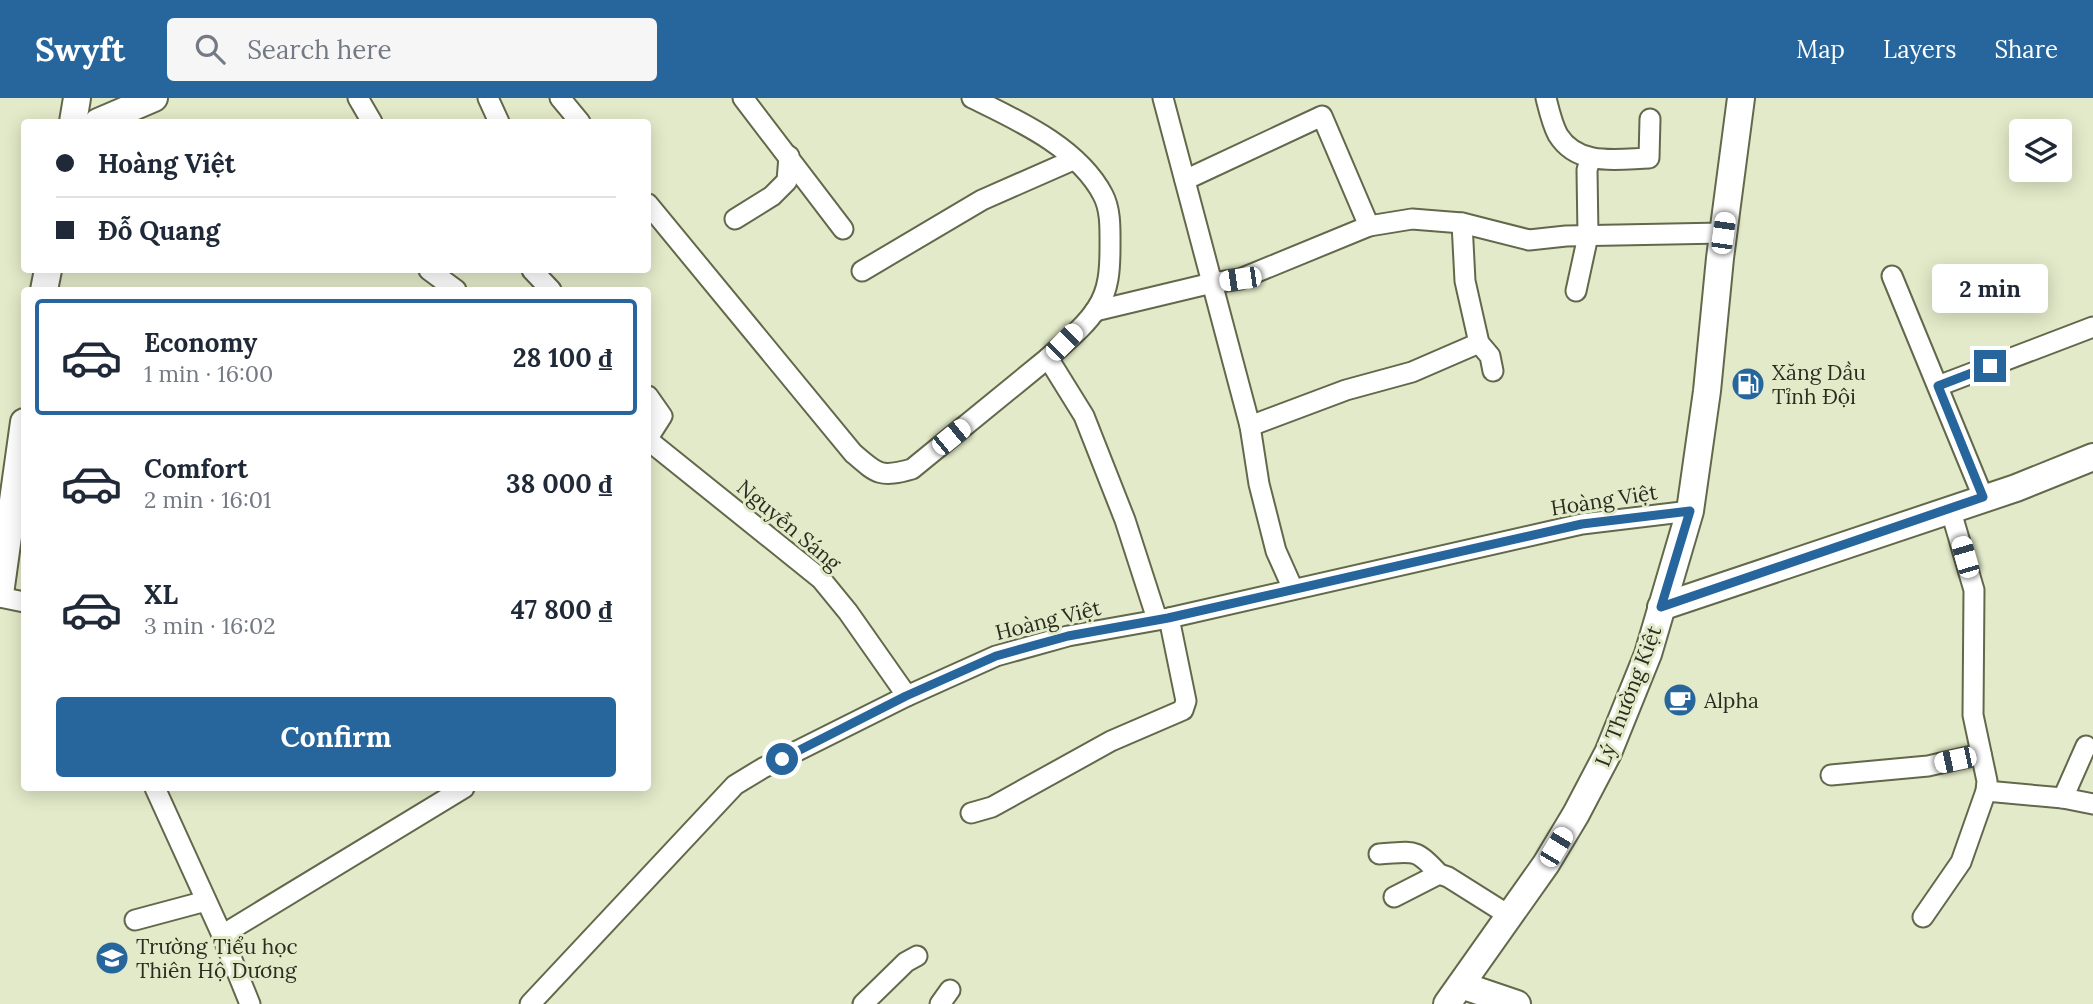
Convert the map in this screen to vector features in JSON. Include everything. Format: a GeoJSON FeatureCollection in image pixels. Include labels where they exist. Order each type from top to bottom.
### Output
{"type":"FeatureCollection","features":[{"type":"Feature","properties":{"kind":"street"},"geometry":{"type":"LineString","coordinates":[[74,119],[77,98]]}},
{"type":"Feature","properties":{"kind":"street"},"geometry":{"type":"LineString","coordinates":[[105,119],[154,98]]}},
{"type":"Feature","properties":{"kind":"street"},"geometry":{"type":"LineString","coordinates":[[358,98],[370,119]]}},
{"type":"Feature","properties":{"kind":"street"},"geometry":{"type":"LineString","coordinates":[[560,98],[578,119]]}},
{"type":"Feature","properties":{"kind":"street"},"geometry":{"type":"LineString","coordinates":[[743,98],[843,229]]}},
{"type":"Feature","properties":{"kind":"street"},"geometry":{"type":"LineString","coordinates":[[651,208],[853,453],[870,468],[889,476],[912,468],[1048,358],[1095,311],[1107,284],[1111,226],[1103,195],[1073,160],[1048,137],[972,98]]}},
{"type":"Feature","properties":{"kind":"street"},"geometry":{"type":"LineString","coordinates":[[1163,98],[1250,426],[1259,484],[1276,551],[1293,589]]}},
{"type":"Feature","properties":{"kind":"street"},"geometry":{"type":"LineString","coordinates":[[1546,98],[1557,133],[1566,145],[1590,160],[1649,158],[1650,119]]}},
{"type":"Feature","properties":{"kind":"street","name":"Lý Thường Kiệt"},"geometry":{"type":"LineString","coordinates":[[1454,994],[1510,916],[1570,824],[1608,753],[1648,654],[1690,511],[1707,391],[1723,233],[1741,98]]}},
{"type":"Feature","properties":{"kind":"street"},"geometry":{"type":"LineString","coordinates":[[1185,180],[1322,116],[1369,226]]}},
{"type":"Feature","properties":{"kind":"street"},"geometry":{"type":"LineString","coordinates":[[735,219],[772,196],[787,181],[789,156]]}},
{"type":"Feature","properties":{"kind":"street"},"geometry":{"type":"LineString","coordinates":[[862,271],[982,200],[1073,160]]}},
{"type":"Feature","properties":{"kind":"street"},"geometry":{"type":"LineString","coordinates":[[1576,291],[1586,244],[1587,170],[1590,160]]}},
{"type":"Feature","properties":{"kind":"street"},"geometry":{"type":"LineString","coordinates":[[1095,311],[1212,283],[1240,279],[1369,226],[1412,219],[1462,223],[1529,240],[1723,233]]}},
{"type":"Feature","properties":{"kind":"street"},"geometry":{"type":"LineString","coordinates":[[1462,223],[1463,267],[1479,344],[1490,356],[1493,371]]}},
{"type":"Feature","properties":{"kind":"street"},"geometry":{"type":"LineString","coordinates":[[433,273],[452,287]]}},
{"type":"Feature","properties":{"kind":"street"},"geometry":{"type":"LineString","coordinates":[[534,273],[548,287]]}},
{"type":"Feature","properties":{"kind":"street"},"geometry":{"type":"LineString","coordinates":[[1892,276],[1983,497]]}},
{"type":"Feature","properties":{"kind":"street"},"geometry":{"type":"LineString","coordinates":[[1938,386],[2093,327]]}},
{"type":"Feature","properties":{"kind":"street"},"geometry":{"type":"LineString","coordinates":[[1250,426],[1346,390],[1412,372],[1479,344]]}},
{"type":"Feature","properties":{"kind":"street"},"geometry":{"type":"LineString","coordinates":[[971,813],[992,807],[1111,741],[1183,710],[1186,701],[1163,619],[1084,416],[1048,358]]}},
{"type":"Feature","properties":{"kind":"street"},"geometry":{"type":"LineString","coordinates":[[651,400],[662,416],[651,434]]}},
{"type":"Feature","properties":{"kind":"street","name":"Nguyễn Sáng"},"geometry":{"type":"LineString","coordinates":[[651,441],[821,579],[848,612],[906,696]]}},
{"type":"Feature","properties":{"kind":"street"},"geometry":{"type":"LineString","coordinates":[[21,444],[0,595],[21,601]]}},
{"type":"Feature","properties":{"kind":"street"},"geometry":{"type":"LineString","coordinates":[[1661,607],[2016,488],[2093,457]]}},
{"type":"Feature","properties":{"kind":"street"},"geometry":{"type":"LineString","coordinates":[[1923,917],[1961,862],[1986,791],[1987,781],[1972,707],[1974,590],[1950,508]]}},
{"type":"Feature","properties":{"kind":"street","name":"Hoàng Việt"},"geometry":{"type":"LineString","coordinates":[[530,1004],[735,785],[763,768],[906,696],[996,656],[1068,636],[1163,619],[1582,524],[1690,511]]}},
{"type":"Feature","properties":{"kind":"street"},"geometry":{"type":"LineString","coordinates":[[2063,798],[2086,746]]}},
{"type":"Feature","properties":{"kind":"street"},"geometry":{"type":"LineString","coordinates":[[1831,775],[1928,766],[1981,754]]}},
{"type":"Feature","properties":{"kind":"street"},"geometry":{"type":"LineString","coordinates":[[156,791],[222,935],[250,1004]]}},
{"type":"Feature","properties":{"kind":"street"},"geometry":{"type":"LineString","coordinates":[[222,935],[459,791]]}},
{"type":"Feature","properties":{"kind":"street"},"geometry":{"type":"LineString","coordinates":[[1986,791],[2063,798],[2093,804]]}},
{"type":"Feature","properties":{"kind":"street"},"geometry":{"type":"LineString","coordinates":[[1379,854],[1416,852],[1439,874],[1510,916]]}},
{"type":"Feature","properties":{"kind":"street"},"geometry":{"type":"LineString","coordinates":[[1394,897],[1439,874]]}},
{"type":"Feature","properties":{"kind":"street"},"geometry":{"type":"LineString","coordinates":[[135,920],[206,901]]}},
{"type":"Feature","properties":{"kind":"street"},"geometry":{"type":"LineString","coordinates":[[863,1004],[906,962],[917,956]]}},
{"type":"Feature","properties":{"kind":"street"},"geometry":{"type":"LineString","coordinates":[[1454,994],[1517,1004]]}},
{"type":"Feature","properties":{"kind":"place","name":"Xăng Dầu Tỉnh Đội"},"geometry":{"type":"Point","coordinates":[1748,384]}},
{"type":"Feature","properties":{"kind":"place","name":"Alpha"},"geometry":{"type":"Point","coordinates":[1680,700]}},
{"type":"Feature","properties":{"kind":"place","name":"Trường Tiểu học Thiên Hộ Dương"},"geometry":{"type":"Point","coordinates":[112,958]}},
{"type":"Feature","properties":{"kind":"route"},"geometry":{"type":"LineString","coordinates":[[782,759],[906,696],[996,656],[1068,636],[1168,618],[1582,524],[1690,511],[1661,607],[1983,497],[1938,386],[1990,366]]}}]}
